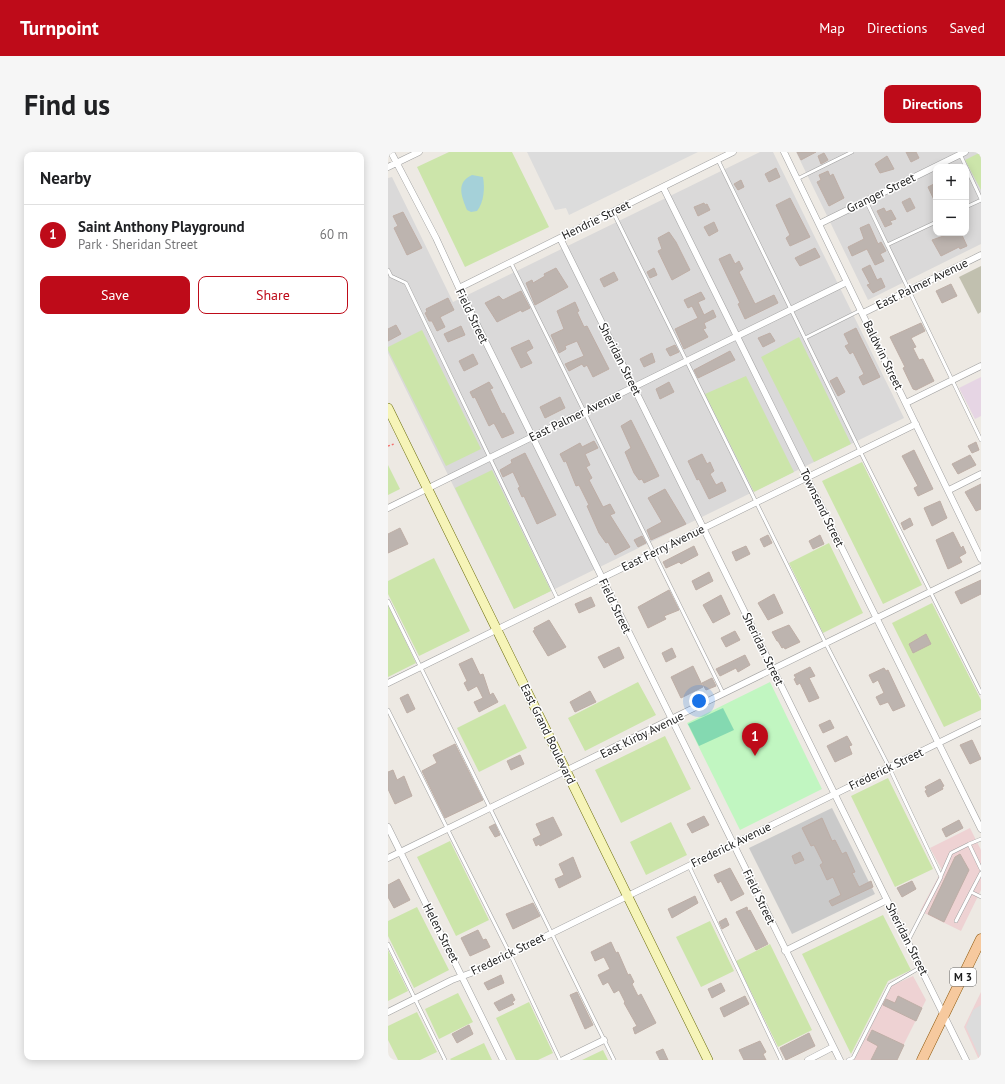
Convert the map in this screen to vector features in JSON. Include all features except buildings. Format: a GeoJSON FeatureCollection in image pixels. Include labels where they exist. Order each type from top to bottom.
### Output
{"type":"FeatureCollection","features":[{"type":"Feature","properties":{"kind":"main road","name":"East Grand Boulevard"},"geometry":{"type":"LineString","coordinates":[[388,408],[708,1060]]}},
{"type":"Feature","properties":{"kind":"main road","name":"M 3"},"geometry":{"type":"LineString","coordinates":[[922,1060],[981,939]]}},
{"type":"Feature","properties":{"kind":"street","name":"Field Street"},"geometry":{"type":"LineString","coordinates":[[391,152],[436,238],[458,288],[840,1060]]}},
{"type":"Feature","properties":{"kind":"street"},"geometry":{"type":"LineString","coordinates":[[388,167],[419,152]]}},
{"type":"Feature","properties":{"kind":"street","name":"Hendrie Street"},"geometry":{"type":"LineString","coordinates":[[458,288],[733,152]]}},
{"type":"Feature","properties":{"kind":"street","name":"Baldwin Street"},"geometry":{"type":"LineString","coordinates":[[784,152],[949,490],[981,559]]}},
{"type":"Feature","properties":{"kind":"street","name":"Granger Street"},"geometry":{"type":"LineString","coordinates":[[819,224],[962,153]]}},
{"type":"Feature","properties":{"kind":"street","name":"Townsend Street"},"geometry":{"type":"LineString","coordinates":[[663,187],[981,829]]}},
{"type":"Feature","properties":{"kind":"street","name":"Sheridan Street"},"geometry":{"type":"LineString","coordinates":[[560,238],[966,1060]]}},
{"type":"Feature","properties":{"kind":"street","name":"East Palmer Avenue"},"geometry":{"type":"LineString","coordinates":[[862,312],[981,255]]}},
{"type":"Feature","properties":{"kind":"street","name":"East Palmer Avenue"},"geometry":{"type":"LineString","coordinates":[[388,508],[847,282]]}},
{"type":"Feature","properties":{"kind":"street"},"geometry":{"type":"LineString","coordinates":[[906,403],[981,366]]}},
{"type":"Feature","properties":{"kind":"street","name":"East Ferry Avenue"},"geometry":{"type":"LineString","coordinates":[[388,683],[497,631],[916,424]]}},
{"type":"Feature","properties":{"kind":"street"},"geometry":{"type":"LineString","coordinates":[[949,490],[981,474]]}},
{"type":"Feature","properties":{"kind":"street","name":"East Kirby Avenue"},"geometry":{"type":"LineString","coordinates":[[388,858],[566,772],[981,567]]}},
{"type":"Feature","properties":{"kind":"street"},"geometry":{"type":"LineString","coordinates":[[938,743],[981,722]]}},
{"type":"Feature","properties":{"kind":"street","name":"Frederick Street"},"geometry":{"type":"LineString","coordinates":[[835,794],[938,743]]}},
{"type":"Feature","properties":{"kind":"street","name":"Frederick Avenue"},"geometry":{"type":"LineString","coordinates":[[628,896],[835,794]]}},
{"type":"Feature","properties":{"kind":"street","name":"Helen Street"},"geometry":{"type":"LineString","coordinates":[[388,827],[503,1060]]}},
{"type":"Feature","properties":{"kind":"street","name":"Frederick Street"},"geometry":{"type":"LineString","coordinates":[[388,1012],[628,896]]}},
{"type":"Feature","properties":{"kind":"street"},"geometry":{"type":"LineString","coordinates":[[785,950],[887,900]]}},
{"type":"Feature","properties":{"kind":"street"},"geometry":{"type":"LineString","coordinates":[[562,1060],[604,1040]]}},
{"type":"Feature","properties":{"kind":"street"},"geometry":{"type":"LineString","coordinates":[[808,1060],[833,1048]]}},
{"type":"Feature","properties":{"kind":"lane"},"geometry":{"type":"LineString","coordinates":[[797,179],[852,152]]}},
{"type":"Feature","properties":{"kind":"lane"},"geometry":{"type":"LineString","coordinates":[[962,153],[965,164]]}},
{"type":"Feature","properties":{"kind":"lane"},"geometry":{"type":"LineString","coordinates":[[718,160],[860,451],[932,592],[981,693]]}},
{"type":"Feature","properties":{"kind":"lane"},"geometry":{"type":"LineString","coordinates":[[969,173],[981,199],[969,205]]}},
{"type":"Feature","properties":{"kind":"lane"},"geometry":{"type":"LineString","coordinates":[[866,201],[981,440]]}},
{"type":"Feature","properties":{"kind":"lane"},"geometry":{"type":"LineString","coordinates":[[613,212],[826,644],[889,767],[941,877]]}},
{"type":"Feature","properties":{"kind":"lane"},"geometry":{"type":"LineString","coordinates":[[887,245],[933,223]]}},
{"type":"Feature","properties":{"kind":"lane"},"geometry":{"type":"LineString","coordinates":[[511,262],[583,412],[724,694]]}},
{"type":"Feature","properties":{"kind":"lane"},"geometry":{"type":"LineString","coordinates":[[388,270],[391,276],[406,283],[491,457],[558,600]]}},
{"type":"Feature","properties":{"kind":"lane"},"geometry":{"type":"LineString","coordinates":[[805,338],[862,312]]}},
{"type":"Feature","properties":{"kind":"lane"},"geometry":{"type":"LineString","coordinates":[[388,601],[614,1060]]}},
{"type":"Feature","properties":{"kind":"lane"},"geometry":{"type":"LineString","coordinates":[[388,710],[562,1060]]}},
{"type":"Feature","properties":{"kind":"lane"},"geometry":{"type":"LineString","coordinates":[[908,942],[941,877],[951,853],[981,839]]}},
{"type":"Feature","properties":{"kind":"lane"},"geometry":{"type":"LineString","coordinates":[[970,844],[981,869]]}},
{"type":"Feature","properties":{"kind":"lane"},"geometry":{"type":"LineString","coordinates":[[689,866],[781,1060]]}},
{"type":"Feature","properties":{"kind":"lane"},"geometry":{"type":"LineString","coordinates":[[956,921],[981,873]]}},
{"type":"Feature","properties":{"kind":"lane"},"geometry":{"type":"LineString","coordinates":[[971,892],[981,897]]}},
{"type":"Feature","properties":{"kind":"lane"},"geometry":{"type":"LineString","coordinates":[[388,944],[445,1060]]}},
{"type":"Feature","properties":{"kind":"lane"},"geometry":{"type":"LineString","coordinates":[[848,1060],[853,1058],[890,985],[921,967]]}},
{"type":"Feature","properties":{"kind":"path"},"geometry":{"type":"LineString","coordinates":[[388,446],[394,444]]}},
{"type":"Feature","properties":{"kind":"shaded area"},"geometry":{"type":"Polygon","coordinates":[[[527,152],[698,152],[569,215],[566,208],[555,210],[527,152]]]}},
{"type":"Feature","properties":{"kind":"shaded area"},"geometry":{"type":"Polygon","coordinates":[[[760,152],[773,152],[904,418],[514,609],[388,353],[388,178],[392,177],[453,302],[760,152]]]}},
{"type":"Feature","properties":{"kind":"shaded area"},"geometry":{"type":"Polygon","coordinates":[[[796,152],[981,152],[981,244],[868,300],[796,152]]]}},
{"type":"Feature","properties":{"kind":"shaded area"},"geometry":{"type":"Polygon","coordinates":[[[981,266],[981,312],[978,314],[959,277],[981,266]]]}},
{"type":"Feature","properties":{"kind":"shaded area"},"geometry":{"type":"Polygon","coordinates":[[[981,377],[981,416],[975,419],[959,388],[981,377]]]}},
{"type":"Feature","properties":{"kind":"shaded area"},"geometry":{"type":"Polygon","coordinates":[[[832,808],[875,894],[792,934],[749,848],[832,808]]]}},
{"type":"Feature","properties":{"kind":"shaded area"},"geometry":{"type":"Polygon","coordinates":[[[970,828],[981,850],[981,890],[961,931],[920,911],[942,870],[930,848],[970,828]]]}},
{"type":"Feature","properties":{"kind":"shaded area"},"geometry":{"type":"Polygon","coordinates":[[[913,976],[926,1000],[896,1060],[854,1060],[891,986],[913,976]]]}},
{"type":"Feature","properties":{"kind":"shaded area"},"geometry":{"type":"Polygon","coordinates":[[[981,992],[981,1060],[979,1060],[964,1027],[981,992]]]}},
{"type":"Feature","properties":{"kind":"shaded area"},"geometry":{"type":"Polygon","coordinates":[[[981,1005],[981,1060],[966,1027],[973,1010],[981,1005]]]}},
{"type":"Feature","properties":{"kind":"green space"},"geometry":{"type":"Polygon","coordinates":[[[449,152],[512,152],[549,227],[465,267],[417,167],[449,152]]]}},
{"type":"Feature","properties":{"kind":"green space"},"geometry":{"type":"Polygon","coordinates":[[[981,152],[981,190],[969,168],[969,164],[967,164],[965,160],[981,152]]]}},
{"type":"Feature","properties":{"kind":"green space"},"geometry":{"type":"Polygon","coordinates":[[[422,330],[481,449],[446,466],[388,350],[388,347],[422,330]]]}},
{"type":"Feature","properties":{"kind":"green space"},"geometry":{"type":"Polygon","coordinates":[[[799,337],[851,444],[814,462],[761,357],[799,337]]]}},
{"type":"Feature","properties":{"kind":"green space"},"geometry":{"type":"Polygon","coordinates":[[[746,376],[794,472],[754,492],[705,394],[746,376]]]}},
{"type":"Feature","properties":{"kind":"green space"},"geometry":{"type":"Polygon","coordinates":[[[862,462],[922,585],[883,604],[822,481],[862,462]]]}},
{"type":"Feature","properties":{"kind":"green space"},"geometry":{"type":"Polygon","coordinates":[[[388,465],[400,489],[388,495],[388,465]]]}},
{"type":"Feature","properties":{"kind":"green space"},"geometry":{"type":"Polygon","coordinates":[[[492,470],[551,591],[514,609],[455,488],[492,470]]]}},
{"type":"Feature","properties":{"kind":"green space"},"geometry":{"type":"Polygon","coordinates":[[[829,543],[863,613],[823,633],[789,563],[829,543]]]}},
{"type":"Feature","properties":{"kind":"green space"},"geometry":{"type":"Polygon","coordinates":[[[434,558],[470,631],[419,656],[388,594],[388,581],[434,558]]]}},
{"type":"Feature","properties":{"kind":"green space"},"geometry":{"type":"Polygon","coordinates":[[[932,603],[981,700],[981,710],[944,727],[892,623],[932,603]]]}},
{"type":"Feature","properties":{"kind":"green space"},"geometry":{"type":"Polygon","coordinates":[[[388,605],[416,663],[388,677],[388,605]]]}},
{"type":"Feature","properties":{"kind":"green space"},"geometry":{"type":"Polygon","coordinates":[[[638,682],[656,715],[585,751],[568,718],[638,682]]]}},
{"type":"Feature","properties":{"kind":"green space"},"geometry":{"type":"Polygon","coordinates":[[[770,682],[822,789],[740,830],[687,723],[770,682]]]}},
{"type":"Feature","properties":{"kind":"green space"},"geometry":{"type":"Polygon","coordinates":[[[505,704],[527,748],[479,772],[457,728],[505,704]]]}},
{"type":"Feature","properties":{"kind":"green space"},"geometry":{"type":"Polygon","coordinates":[[[723,708],[734,730],[699,746],[688,724],[723,708]]]}},
{"type":"Feature","properties":{"kind":"green space"},"geometry":{"type":"Polygon","coordinates":[[[665,736],[691,789],[621,823],[595,770],[665,736]]]}},
{"type":"Feature","properties":{"kind":"green space"},"geometry":{"type":"Polygon","coordinates":[[[888,778],[933,869],[895,887],[851,796],[888,778]]]}},
{"type":"Feature","properties":{"kind":"green space"},"geometry":{"type":"Polygon","coordinates":[[[671,822],[687,855],[646,875],[630,842],[671,822]]]}},
{"type":"Feature","properties":{"kind":"green space"},"geometry":{"type":"Polygon","coordinates":[[[450,841],[489,920],[456,936],[417,857],[450,841]]]}},
{"type":"Feature","properties":{"kind":"green space"},"geometry":{"type":"Polygon","coordinates":[[[417,907],[449,970],[414,988],[388,936],[388,921],[417,907]]]}},
{"type":"Feature","properties":{"kind":"green space"},"geometry":{"type":"Polygon","coordinates":[[[883,915],[911,970],[888,981],[851,1054],[802,954],[883,915]]]}},
{"type":"Feature","properties":{"kind":"green space"},"geometry":{"type":"Polygon","coordinates":[[[710,921],[734,971],[701,987],[676,937],[710,921]]]}},
{"type":"Feature","properties":{"kind":"green space"},"geometry":{"type":"Polygon","coordinates":[[[770,944],[812,1030],[778,1047],[736,961],[770,944]]]}},
{"type":"Feature","properties":{"kind":"green space"},"geometry":{"type":"Polygon","coordinates":[[[388,950],[408,991],[388,1001],[388,950]]]}},
{"type":"Feature","properties":{"kind":"green space"},"geometry":{"type":"Polygon","coordinates":[[[458,993],[473,1022],[439,1039],[425,1009],[458,993]]]}},
{"type":"Feature","properties":{"kind":"green space"},"geometry":{"type":"Polygon","coordinates":[[[529,1002],[553,1053],[538,1060],[516,1060],[496,1018],[529,1002]]]}},
{"type":"Feature","properties":{"kind":"green space"},"geometry":{"type":"Polygon","coordinates":[[[417,1012],[437,1052],[420,1060],[398,1060],[388,1040],[388,1026],[417,1012]]]}},
{"type":"Feature","properties":{"kind":"green space"},"geometry":{"type":"Polygon","coordinates":[[[484,1043],[492,1060],[450,1059],[484,1043]]]}},
{"type":"Feature","properties":{"kind":"green space"},"geometry":{"type":"Polygon","coordinates":[[[603,1050],[608,1060],[582,1060],[603,1050]]]}},
{"type":"Feature","properties":{"kind":"water"},"geometry":{"type":"Polygon","coordinates":[[[472,175],[483,177],[484,190],[483,199],[477,211],[471,212],[467,210],[461,190],[464,181],[472,175]]]}},
{"type":"Feature","properties":{"kind":"place","name":"Saint Anthony Playground"},"geometry":{"type":"Point","coordinates":[755,756]}}]}
